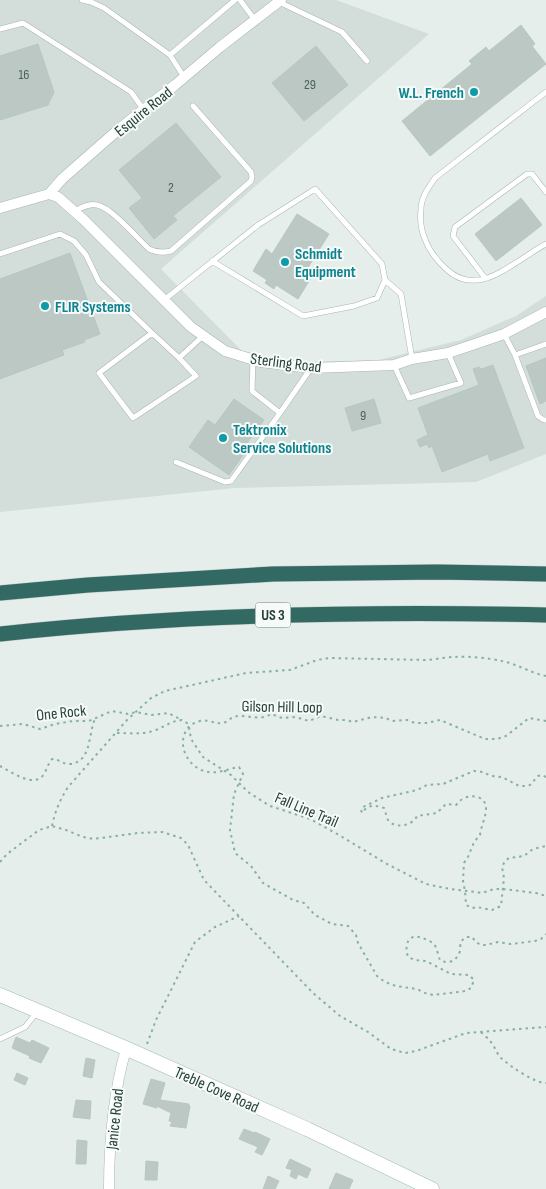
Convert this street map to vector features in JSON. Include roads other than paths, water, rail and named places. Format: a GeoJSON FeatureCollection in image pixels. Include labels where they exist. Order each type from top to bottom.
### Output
{"type":"FeatureCollection","features":[{"type":"Feature","properties":{"kind":"highway"},"geometry":{"type":"LineString","coordinates":[[0,593],[88,585],[273,574],[438,572],[546,574]]}},
{"type":"Feature","properties":{"kind":"highway","name":"US 3"},"geometry":{"type":"LineString","coordinates":[[0,634],[171,619],[248,616],[347,613],[546,615]]}},
{"type":"Feature","properties":{"kind":"highway"},"geometry":{"type":"LineString","coordinates":[[0,639],[24,632]]}},
{"type":"Feature","properties":{"kind":"main road","name":"Treble Cove Road"},"geometry":{"type":"LineString","coordinates":[[0,995],[307,1129],[432,1189]]}},
{"type":"Feature","properties":{"kind":"street","name":"Esquire Road"},"geometry":{"type":"LineString","coordinates":[[49,194],[62,179],[119,130],[220,47],[280,1]]}},
{"type":"Feature","properties":{"kind":"street","name":"Sterling Road"},"geometry":{"type":"LineString","coordinates":[[49,194],[58,197],[74,211],[191,327],[225,351],[261,362],[312,368],[394,365],[412,359],[448,353],[504,334],[546,312]]}},
{"type":"Feature","properties":{"kind":"street"},"geometry":{"type":"LineString","coordinates":[[0,208],[49,194]]}},
{"type":"Feature","properties":{"kind":"street","name":"Janice Road"},"geometry":{"type":"LineString","coordinates":[[109,1189],[115,1102],[126,1049]]}},
{"type":"Feature","properties":{"kind":"lane"},"geometry":{"type":"LineString","coordinates":[[82,0],[104,8],[170,55],[184,77]]}},
{"type":"Feature","properties":{"kind":"lane"},"geometry":{"type":"LineString","coordinates":[[170,55],[235,0]]}},
{"type":"Feature","properties":{"kind":"lane"},"geometry":{"type":"LineString","coordinates":[[240,0],[255,20]]}},
{"type":"Feature","properties":{"kind":"lane"},"geometry":{"type":"LineString","coordinates":[[280,1],[342,32],[367,61]]}},
{"type":"Feature","properties":{"kind":"lane"},"geometry":{"type":"LineString","coordinates":[[0,29],[23,23],[131,92],[144,110]]}},
{"type":"Feature","properties":{"kind":"lane"},"geometry":{"type":"LineString","coordinates":[[546,92],[435,178],[425,193],[421,208],[425,240],[445,268],[464,280],[481,280],[493,276],[546,244]]}},
{"type":"Feature","properties":{"kind":"lane"},"geometry":{"type":"LineString","coordinates":[[74,211],[88,205],[104,208],[149,249],[160,253],[172,251],[251,181],[252,178],[251,172],[193,106]]}},
{"type":"Feature","properties":{"kind":"lane"},"geometry":{"type":"LineString","coordinates":[[485,278],[453,236],[455,227],[527,174],[532,174],[546,192]]}},
{"type":"Feature","properties":{"kind":"lane"},"geometry":{"type":"LineString","coordinates":[[164,300],[212,261],[258,225],[315,189],[382,264],[385,280],[376,298],[354,306],[303,316],[212,261]]}},
{"type":"Feature","properties":{"kind":"lane"},"geometry":{"type":"LineString","coordinates":[[0,254],[60,234],[74,241],[86,255],[99,282],[180,358],[196,376],[133,418],[99,373],[152,333]]}},
{"type":"Feature","properties":{"kind":"lane"},"geometry":{"type":"LineString","coordinates":[[385,280],[401,294],[412,359]]}},
{"type":"Feature","properties":{"kind":"lane"},"geometry":{"type":"LineString","coordinates":[[504,334],[515,355],[538,416],[546,420]]}},
{"type":"Feature","properties":{"kind":"lane"},"geometry":{"type":"LineString","coordinates":[[180,358],[204,336]]}},
{"type":"Feature","properties":{"kind":"lane"},"geometry":{"type":"LineString","coordinates":[[515,355],[546,344]]}},
{"type":"Feature","properties":{"kind":"lane"},"geometry":{"type":"LineString","coordinates":[[394,365],[409,398],[461,383],[448,353]]}},
{"type":"Feature","properties":{"kind":"lane"},"geometry":{"type":"LineString","coordinates":[[254,360],[252,391],[280,413]]}},
{"type":"Feature","properties":{"kind":"lane"},"geometry":{"type":"LineString","coordinates":[[176,462],[225,482],[231,481],[312,368]]}},
{"type":"Feature","properties":{"kind":"lane"},"geometry":{"type":"LineString","coordinates":[[0,1039],[24,1027],[38,1011]]}},
{"type":"Feature","properties":{"kind":"place","name":"W.L. French"},"geometry":{"type":"Point","coordinates":[474,92]}},
{"type":"Feature","properties":{"kind":"place","name":"Schmidt Equipment"},"geometry":{"type":"Point","coordinates":[285,262]}},
{"type":"Feature","properties":{"kind":"place","name":"FLIR Systems"},"geometry":{"type":"Point","coordinates":[45,306]}},
{"type":"Feature","properties":{"kind":"place","name":"Tektronix Service Solutions"},"geometry":{"type":"Point","coordinates":[223,438]}}]}
